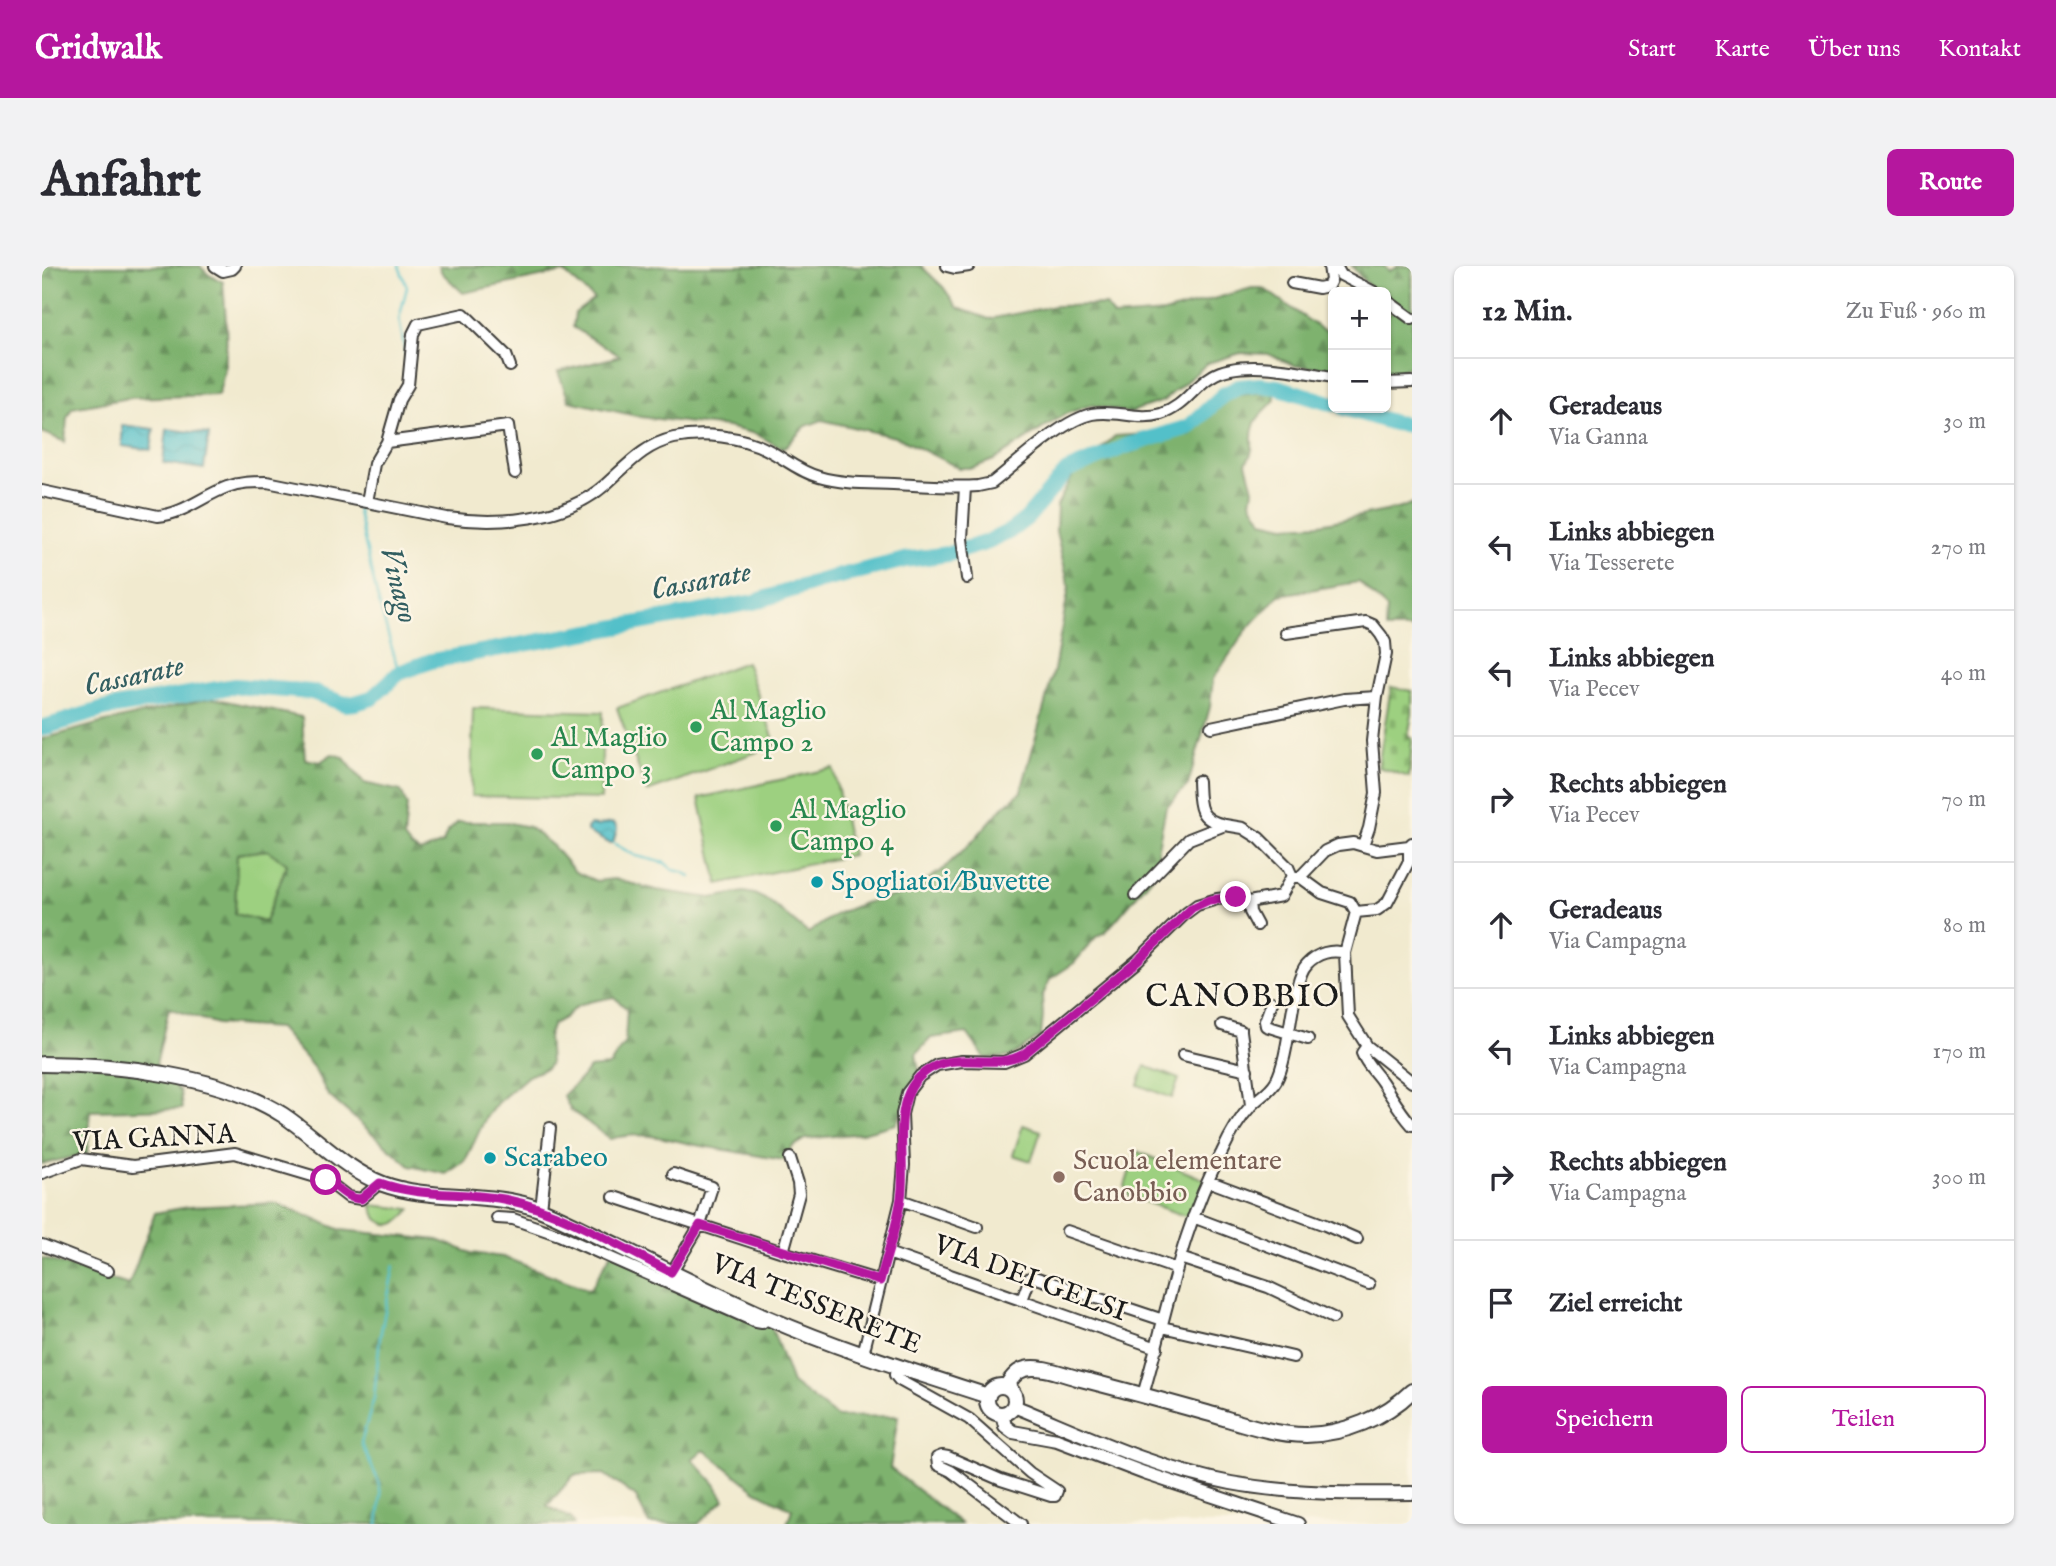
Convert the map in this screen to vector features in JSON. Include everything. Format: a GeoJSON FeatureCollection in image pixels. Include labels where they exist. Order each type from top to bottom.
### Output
{"type":"FeatureCollection","features":[{"type":"Feature","properties":{"kind":"main road","name":"VIA TESSERETE"},"geometry":{"type":"LineString","coordinates":[[42,1064],[145,1072],[239,1092],[284,1116],[337,1158],[380,1183],[412,1191],[494,1197],[541,1209],[768,1318],[863,1354],[988,1396]]}},
{"type":"Feature","properties":{"kind":"main road"},"geometry":{"type":"LineString","coordinates":[[1006,1387],[1019,1371],[1030,1368],[1143,1395],[1274,1432],[1305,1435],[1336,1432],[1364,1423],[1412,1391]]}},
{"type":"Feature","properties":{"kind":"main road"},"geometry":{"type":"LineString","coordinates":[[997,1387],[1006,1387],[1015,1396],[1008,1410],[990,1409],[988,1396],[997,1387]]}},
{"type":"Feature","properties":{"kind":"street"},"geometry":{"type":"LineString","coordinates":[[215,266],[223,271],[235,266]]}},
{"type":"Feature","properties":{"kind":"street"},"geometry":{"type":"LineString","coordinates":[[947,266],[969,266]]}},
{"type":"Feature","properties":{"kind":"street"},"geometry":{"type":"LineString","coordinates":[[1292,284],[1319,288],[1328,286],[1331,280],[1329,266]]}},
{"type":"Feature","properties":{"kind":"street"},"geometry":{"type":"LineString","coordinates":[[1336,266],[1341,275],[1364,287]]}},
{"type":"Feature","properties":{"kind":"street"},"geometry":{"type":"LineString","coordinates":[[1391,304],[1412,319]]}},
{"type":"Feature","properties":{"kind":"street"},"geometry":{"type":"LineString","coordinates":[[363,501],[374,464],[387,442],[399,401],[408,385],[413,334],[418,324],[464,314],[506,355],[510,366]]}},
{"type":"Feature","properties":{"kind":"street"},"geometry":{"type":"LineString","coordinates":[[42,491],[158,516],[174,513],[229,486],[267,482],[469,520],[511,519],[569,507],[589,497],[635,456],[655,444],[698,436],[753,444],[805,472],[822,478],[965,487],[992,483],[1059,429],[1076,419],[1100,413],[1139,416],[1161,414],[1181,404],[1204,382],[1223,371],[1261,368],[1328,376]]}},
{"type":"Feature","properties":{"kind":"street"},"geometry":{"type":"LineString","coordinates":[[1391,383],[1412,382]]}},
{"type":"Feature","properties":{"kind":"street"},"geometry":{"type":"LineString","coordinates":[[387,442],[508,426],[515,473]]}},
{"type":"Feature","properties":{"kind":"street"},"geometry":{"type":"LineString","coordinates":[[965,487],[962,539],[967,578]]}},
{"type":"Feature","properties":{"kind":"street"},"geometry":{"type":"LineString","coordinates":[[1286,633],[1363,622],[1373,625],[1385,642],[1372,748],[1376,793],[1369,828],[1358,844]]}},
{"type":"Feature","properties":{"kind":"street"},"geometry":{"type":"LineString","coordinates":[[1211,727],[1331,702],[1377,697]]}},
{"type":"Feature","properties":{"kind":"street"},"geometry":{"type":"LineString","coordinates":[[1198,781],[1203,816],[1209,821],[1247,830],[1259,838],[1296,877],[1315,890],[1350,902],[1356,912],[1345,951],[1348,1016],[1367,1046],[1412,1082]]}},
{"type":"Feature","properties":{"kind":"street"},"geometry":{"type":"LineString","coordinates":[[1135,895],[1189,839],[1226,824]]}},
{"type":"Feature","properties":{"kind":"street"},"geometry":{"type":"LineString","coordinates":[[863,1354],[901,1200],[904,1165],[902,1114],[907,1093],[920,1076],[937,1065],[962,1061],[1004,1062],[1017,1058],[1138,960],[1192,908],[1217,899],[1236,897],[1249,902],[1282,896],[1296,877],[1325,851],[1338,845],[1358,844],[1377,850],[1410,844],[1409,861],[1387,903],[1377,910],[1356,912]]}},
{"type":"Feature","properties":{"kind":"street"},"geometry":{"type":"LineString","coordinates":[[1249,902],[1250,912],[1257,925]]}},
{"type":"Feature","properties":{"kind":"street"},"geometry":{"type":"LineString","coordinates":[[1143,1395],[1180,1258],[1208,1181],[1222,1151],[1251,1105],[1265,1096],[1284,1063],[1298,980],[1306,964],[1331,950],[1345,951]]}},
{"type":"Feature","properties":{"kind":"street"},"geometry":{"type":"LineString","coordinates":[[1272,1002],[1265,1021],[1266,1026],[1308,1039]]}},
{"type":"Feature","properties":{"kind":"street"},"geometry":{"type":"LineString","coordinates":[[1222,1025],[1241,1031],[1251,1105]]}},
{"type":"Feature","properties":{"kind":"street"},"geometry":{"type":"LineString","coordinates":[[1367,1046],[1362,1053],[1364,1059],[1412,1125]]}},
{"type":"Feature","properties":{"kind":"street"},"geometry":{"type":"LineString","coordinates":[[1183,1055],[1247,1070]]}},
{"type":"Feature","properties":{"kind":"street"},"geometry":{"type":"LineString","coordinates":[[541,1209],[550,1128]]}},
{"type":"Feature","properties":{"kind":"street","name":"VIA GANNA"},"geometry":{"type":"LineString","coordinates":[[42,1172],[81,1159],[133,1166],[236,1153],[326,1180],[352,1199],[361,1199],[380,1183]]}},
{"type":"Feature","properties":{"kind":"street"},"geometry":{"type":"LineString","coordinates":[[783,1252],[799,1194],[790,1158]]}},
{"type":"Feature","properties":{"kind":"street"},"geometry":{"type":"LineString","coordinates":[[671,1272],[700,1225],[712,1187],[673,1174]]}},
{"type":"Feature","properties":{"kind":"street"},"geometry":{"type":"LineString","coordinates":[[1208,1181],[1357,1239]]}},
{"type":"Feature","properties":{"kind":"street"},"geometry":{"type":"LineString","coordinates":[[614,1197],[880,1281]]}},
{"type":"Feature","properties":{"kind":"street"},"geometry":{"type":"LineString","coordinates":[[901,1200],[977,1227]]}},
{"type":"Feature","properties":{"kind":"street"},"geometry":{"type":"LineString","coordinates":[[1193,1217],[1369,1284]]}},
{"type":"Feature","properties":{"kind":"street"},"geometry":{"type":"LineString","coordinates":[[496,1218],[513,1219],[559,1235],[756,1322],[762,1323],[768,1318]]}},
{"type":"Feature","properties":{"kind":"street"},"geometry":{"type":"LineString","coordinates":[[1067,1231],[1177,1269]]}},
{"type":"Feature","properties":{"kind":"street"},"geometry":{"type":"LineString","coordinates":[[42,1245],[108,1271]]}},
{"type":"Feature","properties":{"kind":"street","name":"VIA DEI GELSI"},"geometry":{"type":"LineString","coordinates":[[888,1253],[1157,1348]]}},
{"type":"Feature","properties":{"kind":"street"},"geometry":{"type":"LineString","coordinates":[[1180,1258],[1268,1287],[1333,1318]]}},
{"type":"Feature","properties":{"kind":"street"},"geometry":{"type":"LineString","coordinates":[[1022,1300],[1030,1278],[1034,1277],[1162,1323],[1293,1357]]}},
{"type":"Feature","properties":{"kind":"street"},"geometry":{"type":"LineString","coordinates":[[896,1365],[895,1375],[899,1380],[969,1419],[1030,1474],[1057,1491],[1057,1495],[1051,1496],[1001,1480],[948,1457],[937,1458],[938,1465],[951,1471],[1021,1524]]}},
{"type":"Feature","properties":{"kind":"street"},"geometry":{"type":"LineString","coordinates":[[1298,1524],[1144,1473],[1056,1440],[1013,1432],[1005,1426],[1008,1410],[1131,1455],[1218,1481],[1315,1493],[1412,1493]]}},
{"type":"Feature","properties":{"kind":"green space"},"geometry":{"type":"Polygon","coordinates":[[[42,266],[200,266],[209,275],[223,282],[226,353],[218,395],[129,398],[72,408],[67,418],[65,442],[42,432],[42,266]]]}},
{"type":"Feature","properties":{"kind":"green space"},"geometry":{"type":"Polygon","coordinates":[[[439,266],[921,266],[943,287],[958,308],[989,319],[1054,306],[1106,305],[1113,317],[1164,313],[1252,288],[1263,288],[1321,329],[1328,331],[1328,369],[1296,366],[1268,354],[1241,353],[1208,363],[1163,401],[1129,413],[1091,405],[1065,414],[994,460],[972,468],[959,468],[899,438],[822,420],[806,426],[783,449],[756,434],[727,427],[641,417],[569,401],[558,372],[620,356],[573,327],[575,313],[594,299],[564,272],[463,293],[442,273],[439,266]]]}},
{"type":"Feature","properties":{"kind":"green space"},"geometry":{"type":"Polygon","coordinates":[[[1352,266],[1384,266],[1389,271],[1399,266],[1412,266],[1412,366],[1391,373],[1391,312],[1394,311],[1391,287],[1371,287],[1352,266]]]}},
{"type":"Feature","properties":{"kind":"green space"},"geometry":{"type":"Polygon","coordinates":[[[1274,391],[1275,399],[1260,415],[1252,431],[1252,448],[1246,463],[1253,489],[1251,502],[1263,521],[1285,526],[1320,524],[1401,508],[1412,503],[1412,629],[1386,629],[1387,609],[1359,582],[1279,595],[1245,632],[1213,679],[1210,707],[1188,785],[1166,807],[1158,847],[1159,869],[1105,932],[1095,938],[1074,963],[1050,979],[1042,997],[1041,1036],[1010,1057],[985,1058],[967,1033],[931,1038],[916,1054],[920,1076],[896,1124],[862,1133],[805,1139],[792,1147],[783,1160],[653,1136],[633,1135],[610,1139],[571,1110],[563,1096],[589,1068],[609,1066],[625,1042],[627,1009],[614,997],[588,1002],[576,1007],[553,1024],[548,1036],[550,1063],[547,1068],[528,1076],[497,1103],[485,1119],[465,1161],[446,1174],[410,1166],[328,1095],[314,1068],[279,1028],[217,1024],[169,1008],[156,1064],[180,1092],[182,1109],[91,1111],[87,1154],[42,1164],[42,739],[212,698],[302,717],[305,759],[320,762],[332,754],[343,757],[364,783],[401,791],[407,806],[404,838],[411,847],[421,852],[443,843],[447,832],[458,822],[505,822],[529,827],[553,846],[575,872],[596,881],[614,879],[656,890],[711,898],[744,892],[754,894],[769,901],[808,933],[836,914],[864,903],[910,892],[943,869],[1021,792],[1054,670],[1069,587],[1056,531],[1057,505],[1074,473],[1115,436],[1148,434],[1183,427],[1222,397],[1274,391]],[[267,850],[237,854],[235,914],[265,922],[287,864],[267,850]]]}},
{"type":"Feature","properties":{"kind":"green space","name":"Al Maglio Campo 2"},"geometry":{"type":"Polygon","coordinates":[[[746,662],[776,745],[647,792],[617,708],[746,662]]]}},
{"type":"Feature","properties":{"kind":"green space"},"geometry":{"type":"Polygon","coordinates":[[[1391,687],[1412,691],[1408,737],[1412,738],[1409,777],[1378,767],[1391,687]]]}},
{"type":"Feature","properties":{"kind":"green space","name":"Al Maglio Campo 3"},"geometry":{"type":"Polygon","coordinates":[[[473,708],[603,712],[601,799],[471,796],[473,708]]]}},
{"type":"Feature","properties":{"kind":"green space","name":"Al Maglio Campo 4"},"geometry":{"type":"Polygon","coordinates":[[[833,768],[852,855],[718,884],[699,798],[833,768]]]}},
{"type":"Feature","properties":{"kind":"green space"},"geometry":{"type":"Polygon","coordinates":[[[268,850],[287,863],[265,922],[235,914],[237,854],[268,850]]]}},
{"type":"Feature","properties":{"kind":"green space"},"geometry":{"type":"Polygon","coordinates":[[[1145,1066],[1179,1079],[1172,1098],[1138,1085],[1145,1066]]]}},
{"type":"Feature","properties":{"kind":"green space"},"geometry":{"type":"Polygon","coordinates":[[[1023,1125],[1041,1131],[1031,1161],[1013,1155],[1023,1125]]]}},
{"type":"Feature","properties":{"kind":"green space"},"geometry":{"type":"Polygon","coordinates":[[[1136,1151],[1208,1181],[1193,1219],[1129,1196],[1125,1186],[1136,1151]]]}},
{"type":"Feature","properties":{"kind":"green space"},"geometry":{"type":"Polygon","coordinates":[[[276,1203],[341,1230],[438,1240],[471,1253],[503,1257],[590,1290],[616,1245],[768,1318],[792,1383],[837,1417],[898,1416],[890,1468],[961,1524],[787,1524],[792,1509],[756,1491],[704,1450],[692,1459],[715,1484],[724,1500],[698,1524],[649,1524],[636,1497],[604,1474],[574,1475],[547,1506],[572,1519],[574,1524],[42,1524],[42,1258],[129,1285],[155,1213],[188,1207],[276,1203]]]}},
{"type":"Feature","properties":{"kind":"green space"},"geometry":{"type":"Polygon","coordinates":[[[371,1205],[411,1209],[400,1221],[388,1224],[377,1219],[371,1205]]]}},
{"type":"Feature","properties":{"kind":"water"},"geometry":{"type":"Polygon","coordinates":[[[122,425],[154,429],[151,450],[122,446],[122,425]]]}},
{"type":"Feature","properties":{"kind":"water"},"geometry":{"type":"Polygon","coordinates":[[[167,429],[209,434],[204,469],[163,463],[167,429]]]}},
{"type":"Feature","properties":{"kind":"water"},"geometry":{"type":"Polygon","coordinates":[[[615,824],[617,829],[613,843],[587,832],[590,825],[615,824]]]}},
{"type":"Feature","properties":{"kind":"waterway","name":"Vinago"},"geometry":{"type":"LineString","coordinates":[[399,266],[407,287],[399,319],[406,357]]}},
{"type":"Feature","properties":{"kind":"waterway","name":"Cassarate"},"geometry":{"type":"LineString","coordinates":[[42,728],[104,709],[235,686],[312,692],[345,704],[355,703],[372,698],[399,673],[431,661],[754,602],[820,581],[905,560],[948,554],[988,542],[1010,531],[1027,518],[1067,471],[1126,446],[1189,427],[1223,395],[1239,387],[1277,387],[1328,402]]}},
{"type":"Feature","properties":{"kind":"waterway","name":"Cassarate"},"geometry":{"type":"LineString","coordinates":[[1361,413],[1394,423],[1412,425]]}},
{"type":"Feature","properties":{"kind":"waterway","name":"Vinago"},"geometry":{"type":"LineString","coordinates":[[357,507],[377,596],[399,673]]}},
{"type":"Feature","properties":{"kind":"waterway","name":"Cassarate"},"geometry":{"type":"LineString","coordinates":[[354,710],[355,703]]}},
{"type":"Feature","properties":{"kind":"waterway"},"geometry":{"type":"LineString","coordinates":[[613,843],[636,856],[665,863],[673,870],[691,877]]}},
{"type":"Feature","properties":{"kind":"waterway"},"geometry":{"type":"LineString","coordinates":[[378,1524],[381,1495],[378,1480],[361,1443],[374,1398],[380,1337],[394,1265]]}},
{"type":"Feature","properties":{"kind":"place","name":"Al Maglio Campo 2"},"geometry":{"type":"Point","coordinates":[696,727]}},
{"type":"Feature","properties":{"kind":"place","name":"Al Maglio Campo 3"},"geometry":{"type":"Point","coordinates":[537,754]}},
{"type":"Feature","properties":{"kind":"place","name":"Al Maglio Campo 4"},"geometry":{"type":"Point","coordinates":[776,826]}},
{"type":"Feature","properties":{"kind":"place","name":"Spogliatoi/Buvette"},"geometry":{"type":"Point","coordinates":[817,882]}},
{"type":"Feature","properties":{"kind":"place","name":"Scarabeo"},"geometry":{"type":"Point","coordinates":[490,1158]}},
{"type":"Feature","properties":{"kind":"place","name":"Scuola elementare Canobbio"},"geometry":{"type":"Point","coordinates":[1059,1177]}},
{"type":"Feature","properties":{"kind":"district","name":"CANOBBIO"},"geometry":{"type":"Point","coordinates":[1243,997]}},
{"type":"Feature","properties":{"kind":"route"},"geometry":{"type":"LineString","coordinates":[[326,1180],[352,1199],[361,1199],[380,1183],[412,1191],[494,1197],[523,1203],[541,1209],[671,1272],[700,1225],[880,1281],[901,1200],[904,1165],[902,1114],[907,1093],[920,1076],[937,1065],[962,1061],[995,1063],[1017,1058],[1070,1018],[1138,960],[1192,908],[1209,900],[1236,897]]}}]}
